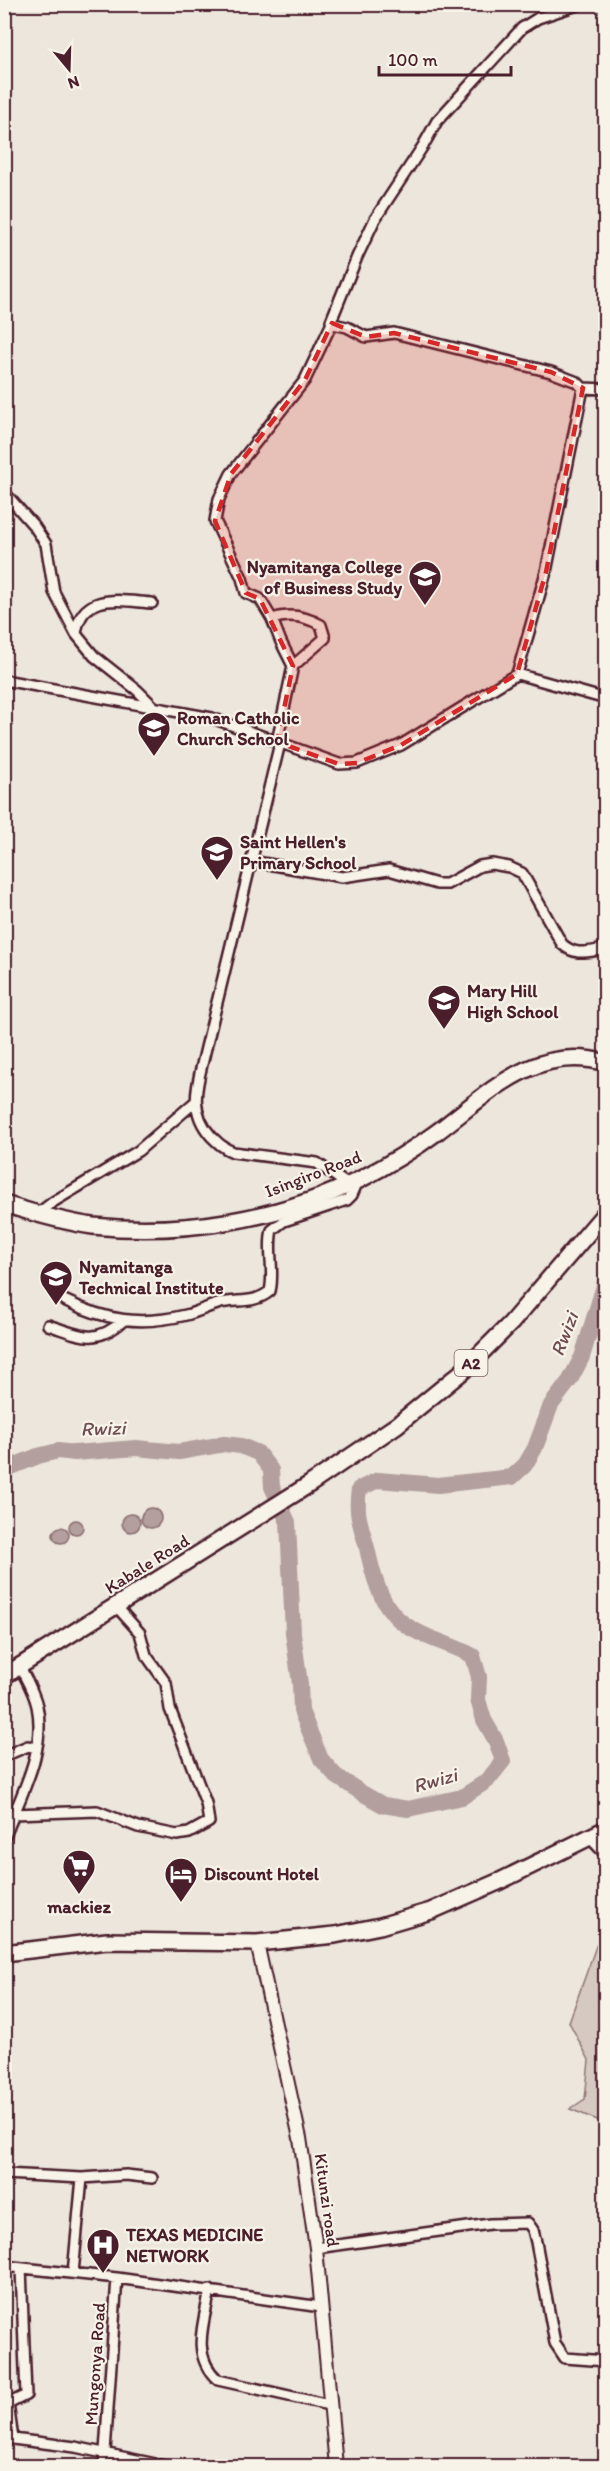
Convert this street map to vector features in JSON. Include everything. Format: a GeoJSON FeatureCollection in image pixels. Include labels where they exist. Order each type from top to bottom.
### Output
{"type":"FeatureCollection","features":[{"type":"Feature","properties":{"kind":"main road","name":"Isingiro Road"},"geometry":{"type":"LineString","coordinates":[[4,1204],[93,1226],[210,1225],[259,1215],[353,1183],[392,1162],[435,1134],[506,1079],[536,1065],[562,1058],[589,1058],[606,1063]]}},
{"type":"Feature","properties":{"kind":"main road","name":"Kabale Road"},"geometry":{"type":"LineString","coordinates":[[4,1676],[310,1484],[397,1425],[463,1371],[510,1323],[606,1212]]}},
{"type":"Feature","properties":{"kind":"main road"},"geometry":{"type":"LineString","coordinates":[[4,1953],[107,1941],[257,1943],[335,1935],[380,1926],[431,1911],[500,1881],[606,1829]]}},
{"type":"Feature","properties":{"kind":"street"},"geometry":{"type":"LineString","coordinates":[[64,1300],[85,1310],[123,1321],[150,1322],[187,1315],[223,1302],[255,1300],[270,1291],[272,1284],[269,1240],[272,1230],[284,1221],[347,1200],[352,1196],[353,1183],[317,1163],[225,1149],[201,1125],[195,1102],[279,743],[293,666],[272,619],[260,599],[246,593],[242,578],[215,521],[219,499],[231,474],[305,380],[332,323],[333,315],[375,219],[437,121],[522,28],[538,18],[580,4]]}},
{"type":"Feature","properties":{"kind":"street"},"geometry":{"type":"LineString","coordinates":[[332,323],[348,327],[366,337],[394,333],[551,372],[577,382],[583,388],[606,389]]}},
{"type":"Feature","properties":{"kind":"street"},"geometry":{"type":"LineString","coordinates":[[4,680],[212,718],[339,764],[357,763],[401,745],[517,674],[546,572],[583,388]]}},
{"type":"Feature","properties":{"kind":"street"},"geometry":{"type":"LineString","coordinates":[[4,492],[34,526],[46,544],[54,592],[76,634],[94,656],[137,690],[154,708]]}},
{"type":"Feature","properties":{"kind":"street"},"geometry":{"type":"LineString","coordinates":[[76,634],[77,625],[93,604],[105,600],[152,603]]}},
{"type":"Feature","properties":{"kind":"street"},"geometry":{"type":"LineString","coordinates":[[272,619],[294,615],[321,624],[325,638],[293,666]]}},
{"type":"Feature","properties":{"kind":"street"},"geometry":{"type":"LineString","coordinates":[[517,674],[606,699]]}},
{"type":"Feature","properties":{"kind":"street"},"geometry":{"type":"LineString","coordinates":[[251,861],[342,877],[389,870],[406,873],[437,884],[447,884],[480,866],[492,864],[509,867],[522,873],[562,944],[568,950],[579,954],[606,948]]}},
{"type":"Feature","properties":{"kind":"street"},"geometry":{"type":"LineString","coordinates":[[4,1212],[37,1214],[138,1151],[195,1102]]}},
{"type":"Feature","properties":{"kind":"street"},"geometry":{"type":"LineString","coordinates":[[48,1325],[88,1338],[101,1336],[123,1321]]}},
{"type":"Feature","properties":{"kind":"street"},"geometry":{"type":"LineString","coordinates":[[13,1814],[97,1811],[138,1827],[177,1835],[189,1833],[209,1822],[206,1803],[170,1709],[166,1683],[147,1654],[140,1634],[117,1607]]}},
{"type":"Feature","properties":{"kind":"street"},"geometry":{"type":"LineString","coordinates":[[4,1839],[29,1777],[38,1728],[37,1706],[20,1667]]}},
{"type":"Feature","properties":{"kind":"street"},"geometry":{"type":"LineString","coordinates":[[4,1756],[28,1746],[36,1748]]}},
{"type":"Feature","properties":{"kind":"street"},"geometry":{"type":"LineString","coordinates":[[589,1837],[606,1855]]}},
{"type":"Feature","properties":{"kind":"street","name":"Kitunzi road"},"geometry":{"type":"LineString","coordinates":[[257,1943],[300,2138],[316,2248],[336,2466]]}},
{"type":"Feature","properties":{"kind":"street"},"geometry":{"type":"LineString","coordinates":[[4,2174],[81,2178],[126,2175],[152,2178]]}},
{"type":"Feature","properties":{"kind":"street"},"geometry":{"type":"LineString","coordinates":[[73,2273],[81,2178]]}},
{"type":"Feature","properties":{"kind":"street"},"geometry":{"type":"LineString","coordinates":[[316,2248],[490,2224],[528,2223],[535,2236],[546,2285],[555,2343],[559,2352],[565,2358],[606,2361]]}},
{"type":"Feature","properties":{"kind":"street"},"geometry":{"type":"LineString","coordinates":[[4,2266],[210,2290],[321,2307]]}},
{"type":"Feature","properties":{"kind":"street"},"geometry":{"type":"LineString","coordinates":[[21,2268],[26,2395],[8,2404],[13,2439],[106,2453],[165,2466]]}},
{"type":"Feature","properties":{"kind":"street","name":"Mungonya Road"},"geometry":{"type":"LineString","coordinates":[[104,2466],[117,2278]]}},
{"type":"Feature","properties":{"kind":"street"},"geometry":{"type":"LineString","coordinates":[[210,2290],[200,2352],[210,2372],[218,2380],[329,2405]]}},
{"type":"Feature","properties":{"kind":"highlighted area"},"geometry":{"type":"Polygon","coordinates":[[[332,323],[366,337],[394,333],[551,372],[583,388],[546,572],[517,674],[401,745],[357,763],[339,764],[277,742],[293,666],[260,599],[246,593],[215,521],[231,474],[305,380],[332,323]]]}},
{"type":"Feature","properties":{"kind":"shaded area"},"geometry":{"type":"Polygon","coordinates":[[[151,1508],[158,1511],[161,1518],[158,1525],[151,1528],[144,1525],[141,1518],[144,1511],[151,1508]]]}},
{"type":"Feature","properties":{"kind":"shaded area"},"geometry":{"type":"Polygon","coordinates":[[[131,1514],[137,1517],[140,1523],[137,1529],[131,1532],[125,1529],[122,1523],[125,1517],[131,1514]]]}},
{"type":"Feature","properties":{"kind":"shaded area"},"geometry":{"type":"Polygon","coordinates":[[[73,1520],[79,1520],[83,1527],[79,1534],[73,1534],[69,1530],[69,1524],[73,1520]]]}},
{"type":"Feature","properties":{"kind":"shaded area"},"geometry":{"type":"Polygon","coordinates":[[[61,1527],[69,1535],[61,1543],[53,1535],[61,1527]]]}},
{"type":"Feature","properties":{"kind":"shaded area"},"geometry":{"type":"Polygon","coordinates":[[[605,1921],[606,2123],[570,2109],[585,2099],[589,2060],[569,2022],[605,1921]]]}},
{"type":"Feature","properties":{"kind":"waterway","name":"Rwizi"},"geometry":{"type":"LineString","coordinates":[[4,1470],[38,1456],[58,1451],[75,1453],[136,1448],[179,1452],[224,1444],[241,1446],[258,1453],[271,1470],[272,1487],[288,1522],[293,1633],[301,1711],[321,1759],[336,1776],[383,1805],[408,1809],[462,1797],[487,1781],[503,1761],[496,1741],[484,1720],[478,1700],[479,1677],[473,1656],[414,1630],[394,1615],[387,1605],[373,1572],[359,1520],[359,1489],[378,1480],[438,1485],[512,1477],[525,1465],[535,1448],[551,1405],[570,1380],[582,1357],[606,1279]]}},
{"type":"Feature","properties":{"kind":"place","name":"Nyamitanga College of Business Study"},"geometry":{"type":"Point","coordinates":[425,606]}},
{"type":"Feature","properties":{"kind":"place","name":"Roman Catholic Church School"},"geometry":{"type":"Point","coordinates":[154,757]}},
{"type":"Feature","properties":{"kind":"place","name":"Saint Hellen's Primary School"},"geometry":{"type":"Point","coordinates":[217,881]}},
{"type":"Feature","properties":{"kind":"place","name":"Mary Hill High School"},"geometry":{"type":"Point","coordinates":[444,1030]}},
{"type":"Feature","properties":{"kind":"place","name":"Nyamitanga Technical Institute"},"geometry":{"type":"Point","coordinates":[56,1306]}},
{"type":"Feature","properties":{"kind":"place","name":"mackiez"},"geometry":{"type":"Point","coordinates":[79,1895]}},
{"type":"Feature","properties":{"kind":"place","name":"Discount Hotel"},"geometry":{"type":"Point","coordinates":[181,1903]}},
{"type":"Feature","properties":{"kind":"place","name":"TEXAS MEDICINE NETWORK"},"geometry":{"type":"Point","coordinates":[103,2274]}}]}
